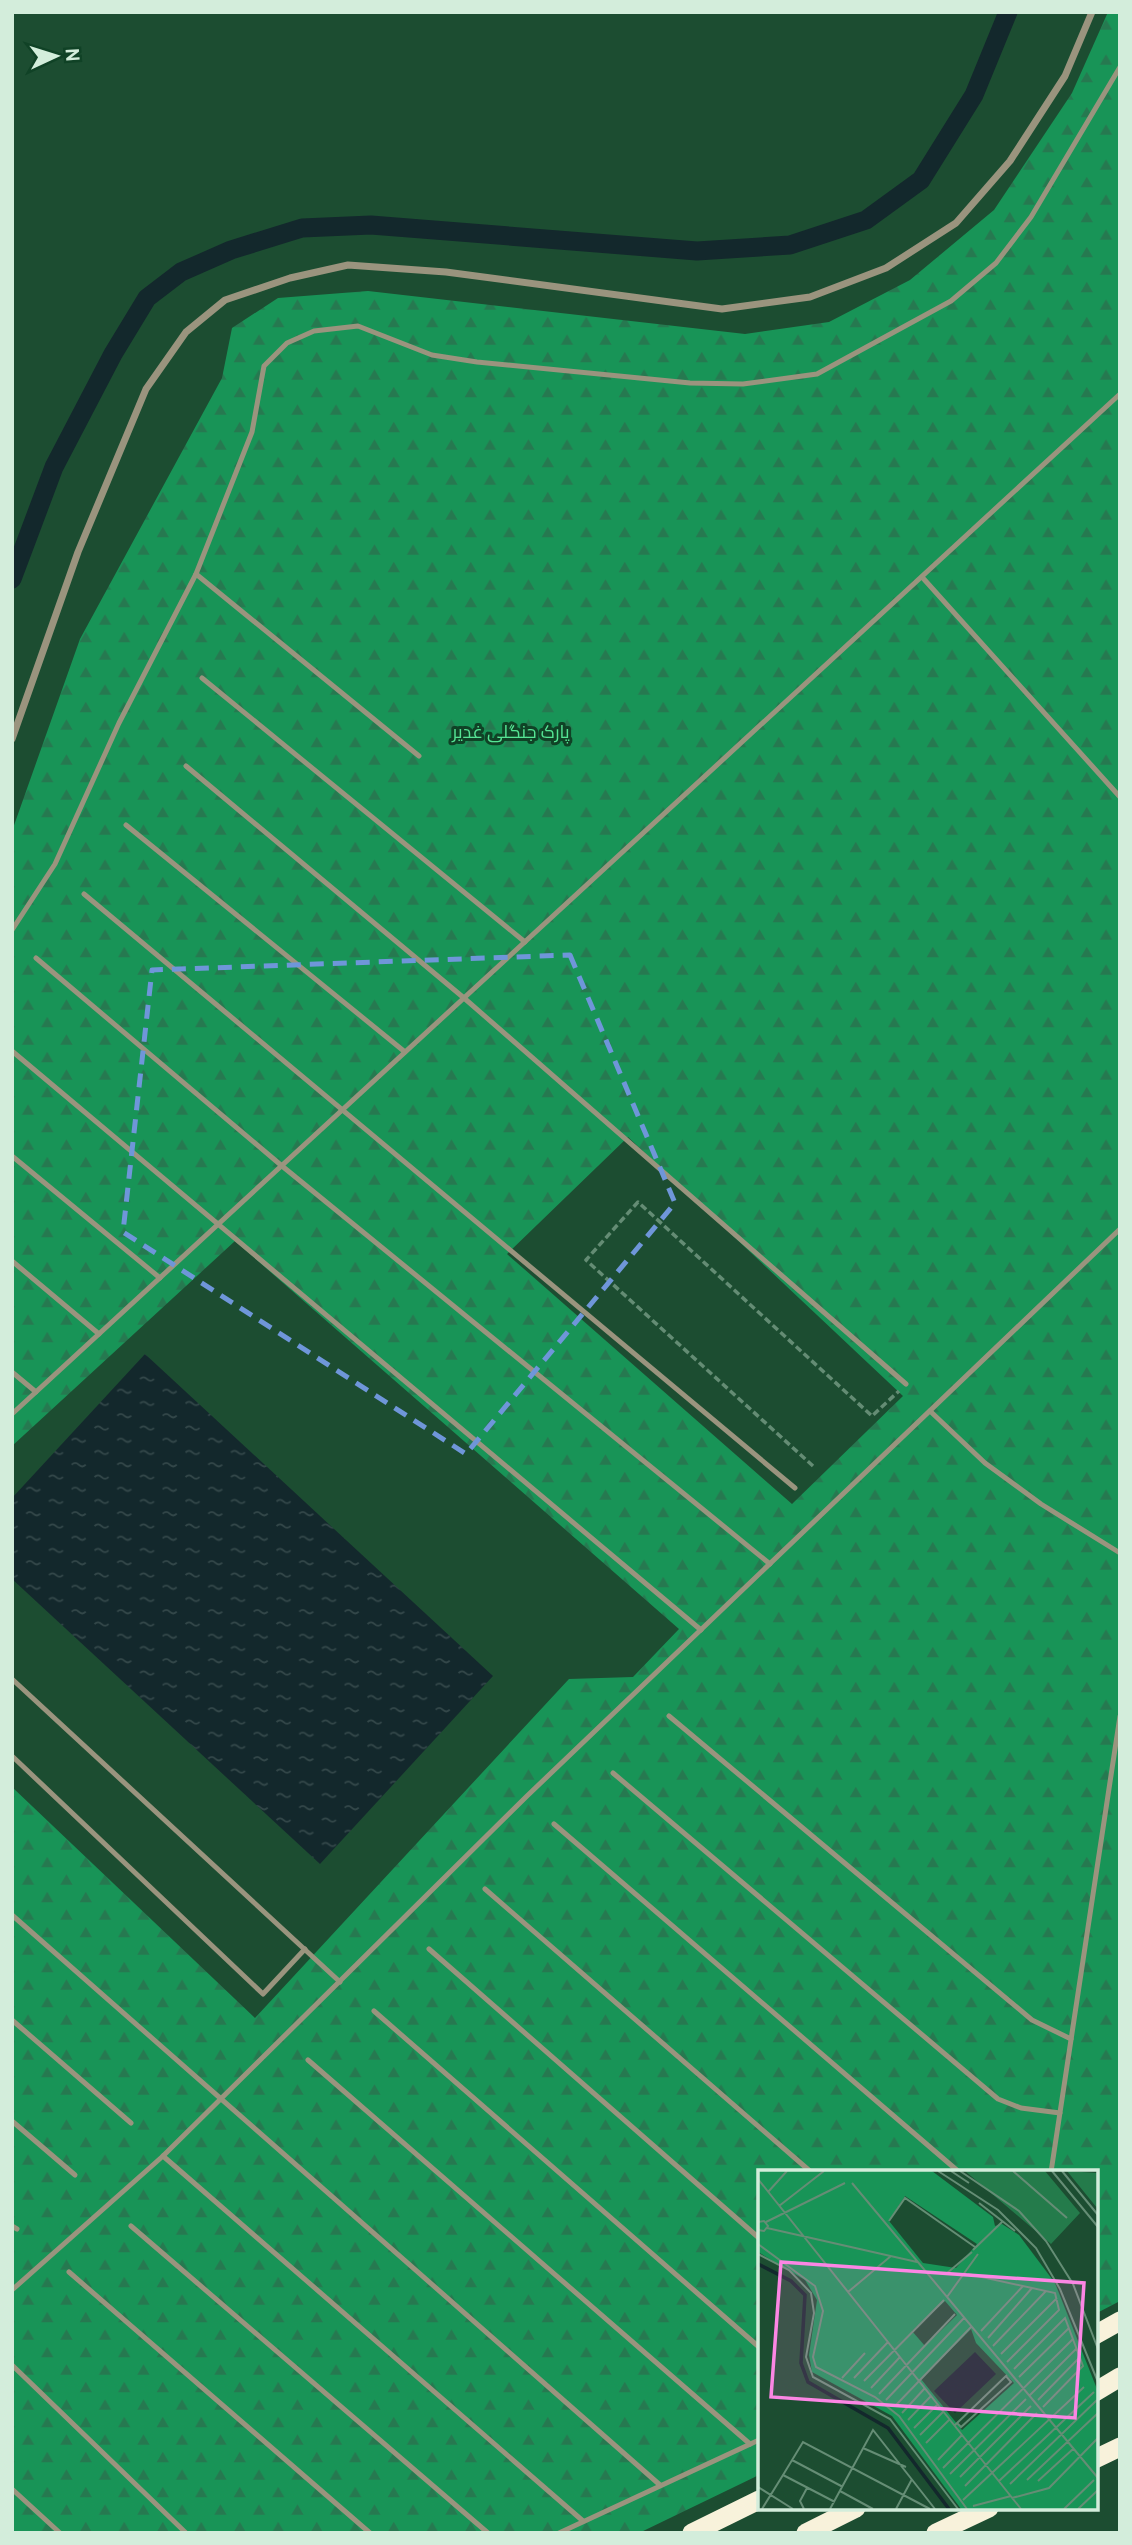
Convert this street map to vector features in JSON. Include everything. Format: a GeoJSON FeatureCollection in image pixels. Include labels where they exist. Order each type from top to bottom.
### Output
{"type":"FeatureCollection","features":[{"type":"Feature","properties":{"kind":"highway"},"geometry":{"type":"LineString","coordinates":[[1097,2334],[1120,2321]]}},
{"type":"Feature","properties":{"kind":"highway"},"geometry":{"type":"LineString","coordinates":[[1097,2391],[1120,2377]]}},
{"type":"Feature","properties":{"kind":"highway"},"geometry":{"type":"LineString","coordinates":[[1097,2458],[1120,2447]]}},
{"type":"Feature","properties":{"kind":"highway"},"geometry":{"type":"LineString","coordinates":[[692,2533],[758,2500]]}},
{"type":"Feature","properties":{"kind":"highway"},"geometry":{"type":"LineString","coordinates":[[806,2533],[852,2510]]}},
{"type":"Feature","properties":{"kind":"highway"},"geometry":{"type":"LineString","coordinates":[[936,2533],[985,2510]]}},
{"type":"Feature","properties":{"kind":"street"},"geometry":{"type":"LineString","coordinates":[[12,739],[78,552],[146,389],[186,332],[225,300],[290,278],[348,265],[446,272],[722,309],[810,297],[886,268],[956,223],[1017,150],[1065,76],[1092,12]]}},
{"type":"Feature","properties":{"kind":"lane"},"geometry":{"type":"LineString","coordinates":[[12,930],[55,864],[119,723],[195,574],[252,432],[264,366],[287,343],[314,331],[358,326],[432,355],[490,363],[703,383],[743,384],[817,374],[951,301],[996,263],[1031,217],[1120,67]]}},
{"type":"Feature","properties":{"kind":"lane"},"geometry":{"type":"LineString","coordinates":[[12,1414],[1120,394]]}},
{"type":"Feature","properties":{"kind":"lane"},"geometry":{"type":"LineString","coordinates":[[195,574],[419,756]]}},
{"type":"Feature","properties":{"kind":"lane"},"geometry":{"type":"LineString","coordinates":[[922,577],[1120,797]]}},
{"type":"Feature","properties":{"kind":"lane"},"geometry":{"type":"LineString","coordinates":[[202,678],[525,942]]}},
{"type":"Feature","properties":{"kind":"lane"},"geometry":{"type":"LineString","coordinates":[[186,766],[464,998],[906,1384]]}},
{"type":"Feature","properties":{"kind":"lane"},"geometry":{"type":"LineString","coordinates":[[126,825],[405,1052]]}},
{"type":"Feature","properties":{"kind":"lane"},"geometry":{"type":"LineString","coordinates":[[84,894],[795,1488]]}},
{"type":"Feature","properties":{"kind":"lane"},"geometry":{"type":"LineString","coordinates":[[36,958],[282,1166],[770,1564]]}},
{"type":"Feature","properties":{"kind":"lane"},"geometry":{"type":"LineString","coordinates":[[12,1051],[701,1630]]}},
{"type":"Feature","properties":{"kind":"lane"},"geometry":{"type":"LineString","coordinates":[[12,1156],[160,1278]]}},
{"type":"Feature","properties":{"kind":"lane"},"geometry":{"type":"LineString","coordinates":[[12,2290],[163,2156],[701,1630],[1120,1230]]}},
{"type":"Feature","properties":{"kind":"lane"},"geometry":{"type":"LineString","coordinates":[[12,1261],[99,1334]]}},
{"type":"Feature","properties":{"kind":"lane"},"geometry":{"type":"LineString","coordinates":[[12,1372],[36,1392]]}},
{"type":"Feature","properties":{"kind":"lane"},"geometry":{"type":"LineString","coordinates":[[930,1411],[985,1463],[1041,1504],[1120,1553]]}},
{"type":"Feature","properties":{"kind":"lane"},"geometry":{"type":"LineString","coordinates":[[12,1679],[340,1982]]}},
{"type":"Feature","properties":{"kind":"lane"},"geometry":{"type":"LineString","coordinates":[[669,1716],[1032,2020],[1071,2039]]}},
{"type":"Feature","properties":{"kind":"lane"},"geometry":{"type":"LineString","coordinates":[[1051,2170],[1120,1716]]}},
{"type":"Feature","properties":{"kind":"lane"},"geometry":{"type":"LineString","coordinates":[[12,1756],[263,1994],[305,1949]]}},
{"type":"Feature","properties":{"kind":"lane"},"geometry":{"type":"LineString","coordinates":[[613,1773],[998,2099],[1021,2108],[1060,2113]]}},
{"type":"Feature","properties":{"kind":"lane"},"geometry":{"type":"LineString","coordinates":[[554,1824],[957,2170]]}},
{"type":"Feature","properties":{"kind":"lane"},"geometry":{"type":"LineString","coordinates":[[485,1889],[809,2170]]}},
{"type":"Feature","properties":{"kind":"lane"},"geometry":{"type":"LineString","coordinates":[[12,1915],[660,2485]]}},
{"type":"Feature","properties":{"kind":"lane"},"geometry":{"type":"LineString","coordinates":[[429,1950],[758,2237]]}},
{"type":"Feature","properties":{"kind":"lane"},"geometry":{"type":"LineString","coordinates":[[374,2011],[758,2346]]}},
{"type":"Feature","properties":{"kind":"lane"},"geometry":{"type":"LineString","coordinates":[[12,2020],[131,2123]]}},
{"type":"Feature","properties":{"kind":"lane"},"geometry":{"type":"LineString","coordinates":[[308,2060],[750,2444]]}},
{"type":"Feature","properties":{"kind":"lane"},"geometry":{"type":"LineString","coordinates":[[12,2121],[75,2175]]}},
{"type":"Feature","properties":{"kind":"lane"},"geometry":{"type":"LineString","coordinates":[[163,2156],[583,2521]]}},
{"type":"Feature","properties":{"kind":"lane"},"geometry":{"type":"LineString","coordinates":[[131,2226],[488,2533]]}},
{"type":"Feature","properties":{"kind":"lane"},"geometry":{"type":"LineString","coordinates":[[69,2272],[370,2533]]}},
{"type":"Feature","properties":{"kind":"lane"},"geometry":{"type":"LineString","coordinates":[[12,2365],[186,2533]]}},
{"type":"Feature","properties":{"kind":"lane"},"geometry":{"type":"LineString","coordinates":[[559,2533],[758,2440]]}},
{"type":"Feature","properties":{"kind":"lane"},"geometry":{"type":"LineString","coordinates":[[12,2489],[60,2533]]}},
{"type":"Feature","properties":{"kind":"path"},"geometry":{"type":"LineString","coordinates":[[813,1466],[586,1260],[638,1202],[872,1416],[906,1384]]}},
{"type":"Feature","properties":{"kind":"highlighted area"},"geometry":{"type":"Polygon","coordinates":[[[570,955],[675,1203],[466,1454],[123,1232],[152,970],[570,955]]]}},
{"type":"Feature","properties":{"kind":"green space","name":"پارک جنگلی غدیر"},"geometry":{"type":"Polygon","coordinates":[[[1108,12],[1120,12],[1120,2301],[1097,2313],[1097,2170],[758,2170],[758,2475],[639,2533],[12,2533],[12,1787],[255,2018],[569,1679],[633,1677],[679,1629],[235,1241],[12,1446],[12,831],[80,639],[222,378],[232,328],[278,298],[368,291],[745,334],[829,322],[910,280],[994,210],[1072,93],[1108,12]],[[628,1137],[507,1254],[792,1504],[903,1396],[628,1137]]]}},
{"type":"Feature","properties":{"kind":"water"},"geometry":{"type":"Polygon","coordinates":[[[145,1354],[493,1676],[320,1864],[12,1579],[12,1498],[145,1354]]]}},
{"type":"Feature","properties":{"kind":"waterway"},"geometry":{"type":"LineString","coordinates":[[12,579],[54,467],[113,354],[147,298],[181,272],[231,250],[302,228],[371,225],[697,251],[790,245],[866,220],[921,180],[974,95],[1008,12]]}}]}
